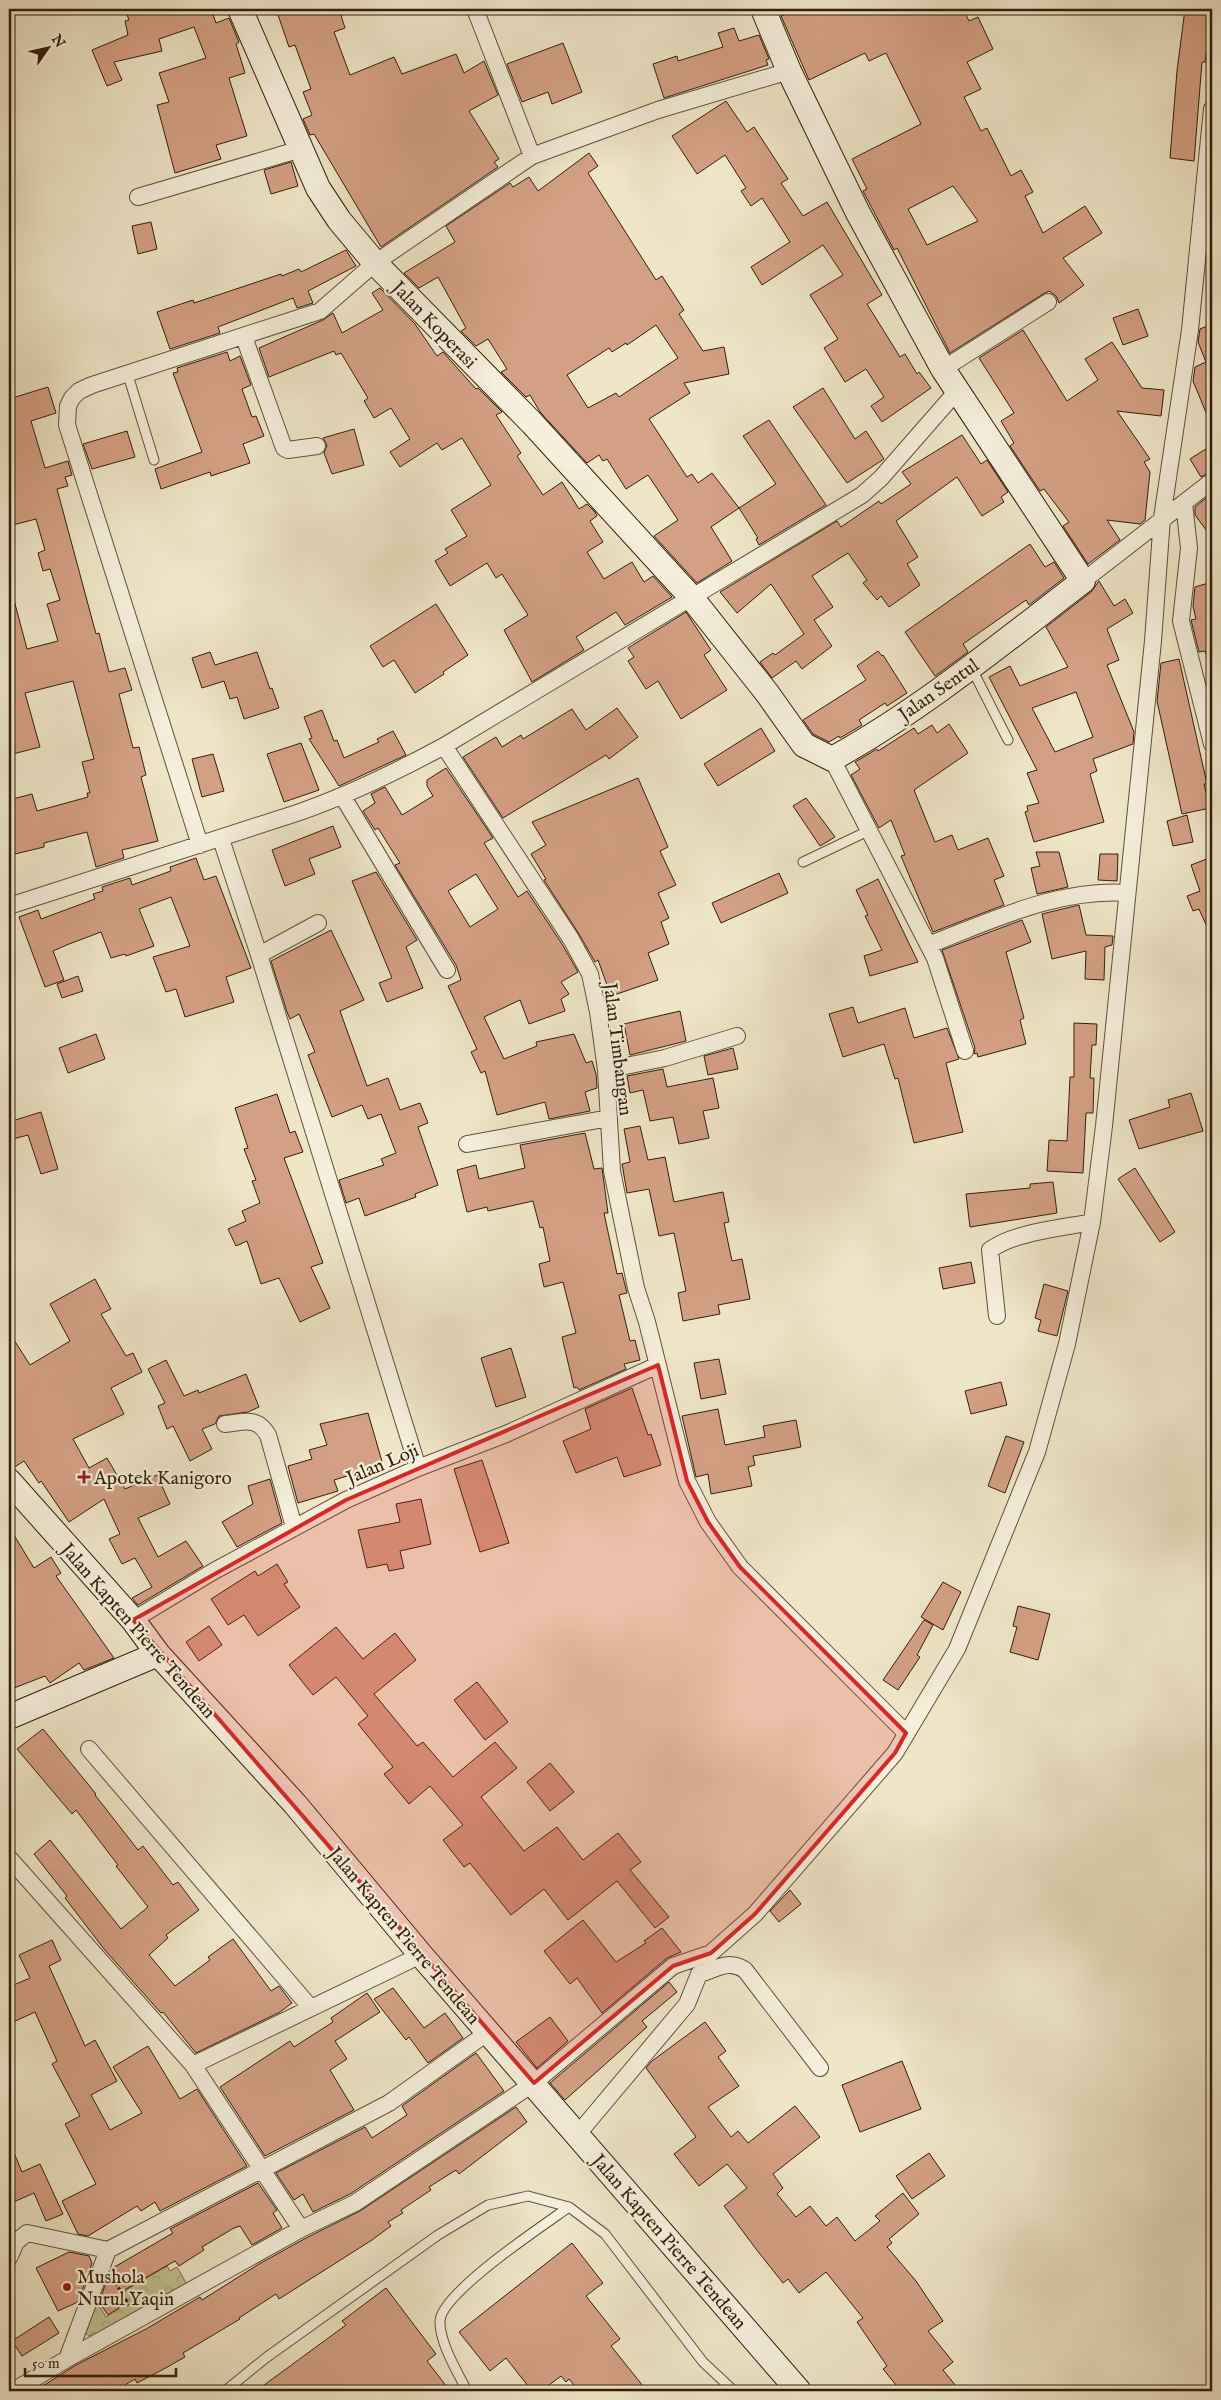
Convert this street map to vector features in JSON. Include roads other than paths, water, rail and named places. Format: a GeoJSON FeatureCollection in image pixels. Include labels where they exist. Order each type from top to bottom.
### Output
{"type":"FeatureCollection","features":[{"type":"Feature","properties":{"kind":"street","name":"Jalan Koperasi"},"geometry":{"type":"LineString","coordinates":[[240,9],[318,188],[334,212],[375,263],[532,423],[692,597]]}},
{"type":"Feature","properties":{"kind":"street"},"geometry":{"type":"LineString","coordinates":[[476,9],[532,156]]}},
{"type":"Feature","properties":{"kind":"street"},"geometry":{"type":"LineString","coordinates":[[763,9],[789,71],[858,213],[944,368],[957,391],[1083,581]]}},
{"type":"Feature","properties":{"kind":"street"},"geometry":{"type":"LineString","coordinates":[[200,845],[67,425],[68,406],[79,391],[127,372],[244,337],[320,311],[375,263],[532,156],[658,110],[789,71]]}},
{"type":"Feature","properties":{"kind":"street"},"geometry":{"type":"LineString","coordinates":[[577,2135],[687,2004],[699,1974],[711,1954],[755,1914],[895,1753],[957,1649],[1037,1452],[1067,1344],[1092,1222],[1104,1126],[1153,641],[1162,518],[1190,330],[1212,109]]}},
{"type":"Feature","properties":{"kind":"street"},"geometry":{"type":"LineString","coordinates":[[138,197],[301,149]]}},
{"type":"Feature","properties":{"kind":"street"},"geometry":{"type":"LineString","coordinates":[[944,368],[1048,302]]}},
{"type":"Feature","properties":{"kind":"street"},"geometry":{"type":"LineString","coordinates":[[244,337],[284,448],[288,450],[317,446]]}},
{"type":"Feature","properties":{"kind":"street"},"geometry":{"type":"LineString","coordinates":[[9,906],[221,839],[343,797],[390,776],[444,746],[862,495],[881,478],[957,391]]}},
{"type":"Feature","properties":{"kind":"street","name":"Jalan Sentul"},"geometry":{"type":"LineString","coordinates":[[832,760],[863,742],[971,666],[1162,518],[1212,482]]}},
{"type":"Feature","properties":{"kind":"street"},"geometry":{"type":"LineString","coordinates":[[1184,502],[1189,548],[1180,621],[1212,744]]}},
{"type":"Feature","properties":{"kind":"street"},"geometry":{"type":"LineString","coordinates":[[692,597],[767,693],[804,745],[832,760],[935,958],[965,1052]]}},
{"type":"Feature","properties":{"kind":"street","name":"Jalan Timbangan"},"geometry":{"type":"LineString","coordinates":[[444,746],[582,958],[590,974],[598,1012],[606,1070],[610,1148],[614,1180],[636,1288],[658,1365],[687,1481],[708,1522],[740,1567],[906,1733]]}},
{"type":"Feature","properties":{"kind":"street"},"geometry":{"type":"LineString","coordinates":[[343,797],[447,970]]}},
{"type":"Feature","properties":{"kind":"street"},"geometry":{"type":"LineString","coordinates":[[221,839],[259,955],[418,1468]]}},
{"type":"Feature","properties":{"kind":"street"},"geometry":{"type":"LineString","coordinates":[[928,945],[1025,908],[1085,893],[1127,893]]}},
{"type":"Feature","properties":{"kind":"street"},"geometry":{"type":"LineString","coordinates":[[259,955],[318,923]]}},
{"type":"Feature","properties":{"kind":"street"},"geometry":{"type":"LineString","coordinates":[[606,1070],[665,1058],[737,1036]]}},
{"type":"Feature","properties":{"kind":"street"},"geometry":{"type":"LineString","coordinates":[[466,1144],[609,1118]]}},
{"type":"Feature","properties":{"kind":"street"},"geometry":{"type":"LineString","coordinates":[[997,1316],[990,1250],[1013,1238],[1092,1222]]}},
{"type":"Feature","properties":{"kind":"street","name":"Jalan Loji"},"geometry":{"type":"LineString","coordinates":[[132,1620],[294,1527],[346,1500],[418,1468],[506,1434],[658,1365]]}},
{"type":"Feature","properties":{"kind":"street"},"geometry":{"type":"LineString","coordinates":[[225,1424],[255,1422],[262,1425],[268,1435],[294,1527]]}},
{"type":"Feature","properties":{"kind":"street","name":"Jalan Kapten Pierre Tendean"},"geometry":{"type":"LineString","coordinates":[[9,1481],[132,1620],[158,1654],[295,1804],[487,2033],[534,2083],[799,2391]]}},
{"type":"Feature","properties":{"kind":"street"},"geometry":{"type":"LineString","coordinates":[[9,1717],[158,1654]]}},
{"type":"Feature","properties":{"kind":"street"},"geometry":{"type":"LineString","coordinates":[[89,1749],[310,2007]]}},
{"type":"Feature","properties":{"kind":"street"},"geometry":{"type":"LineString","coordinates":[[9,1858],[193,2065],[264,2170],[301,2229]]}},
{"type":"Feature","properties":{"kind":"street"},"geometry":{"type":"LineString","coordinates":[[14,2391],[67,2358],[301,2229],[355,2203],[534,2083],[673,1966],[711,1954]]}},
{"type":"Feature","properties":{"kind":"street"},"geometry":{"type":"LineString","coordinates":[[193,2065],[310,2007],[421,1956]]}},
{"type":"Feature","properties":{"kind":"street"},"geometry":{"type":"LineString","coordinates":[[699,1974],[729,1964],[735,1964],[744,1970],[820,2068]]}},
{"type":"Feature","properties":{"kind":"street"},"geometry":{"type":"LineString","coordinates":[[67,2358],[106,2256],[389,2103],[487,2033]]}},
{"type":"Feature","properties":{"kind":"street"},"geometry":{"type":"LineString","coordinates":[[9,2258],[16,2242],[27,2233],[106,2256]]}},
{"type":"Feature","properties":{"kind":"lane"},"geometry":{"type":"LineString","coordinates":[[127,372],[154,460]]}},
{"type":"Feature","properties":{"kind":"lane"},"geometry":{"type":"LineString","coordinates":[[971,666],[1008,740]]}},
{"type":"Feature","properties":{"kind":"lane"},"geometry":{"type":"LineString","coordinates":[[803,862],[870,830]]}},
{"type":"Feature","properties":{"kind":"lane"},"geometry":{"type":"LineString","coordinates":[[225,2391],[267,2357],[438,2235],[488,2204],[528,2196],[570,2207],[605,2234],[703,2362],[734,2391]]}},
{"type":"Feature","properties":{"kind":"lane"},"geometry":{"type":"LineString","coordinates":[[467,2391],[450,2360],[440,2320],[445,2307],[462,2287],[570,2207]]}},
{"type":"Feature","properties":{"kind":"place","name":"Apotek Kanigoro"},"geometry":{"type":"Point","coordinates":[84,1477]}},
{"type":"Feature","properties":{"kind":"place","name":"Mushola Nurul Yaqin"},"geometry":{"type":"Point","coordinates":[67,2287]}}]}
